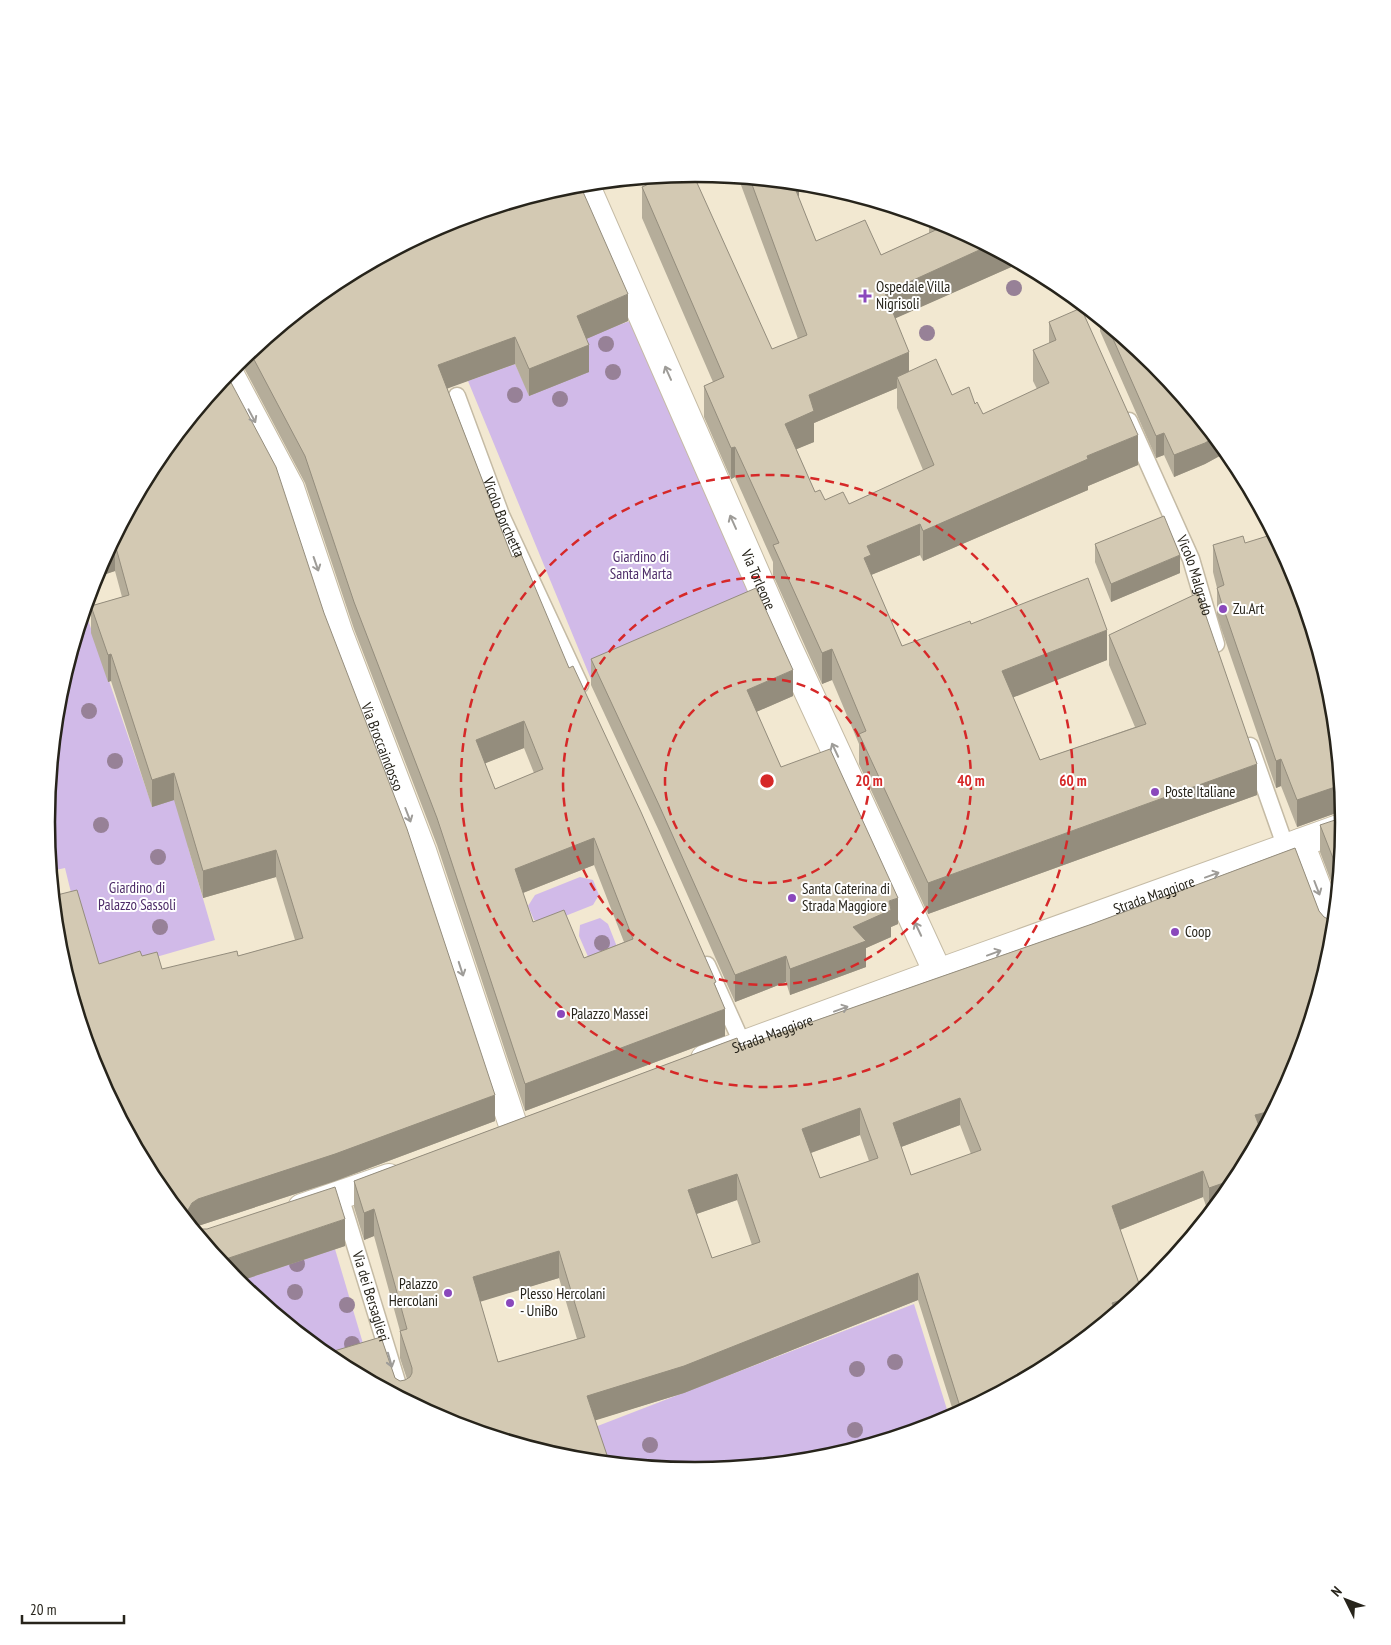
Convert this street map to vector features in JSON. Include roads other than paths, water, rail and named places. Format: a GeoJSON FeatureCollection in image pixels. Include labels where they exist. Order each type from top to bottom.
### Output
{"type":"FeatureCollection","features":[{"type":"Feature","properties":{"kind":"street","name":"Via Torleone"},"geometry":{"type":"LineString","coordinates":[[588,191],[785,641],[938,973]]}},
{"type":"Feature","properties":{"kind":"street","name":"Via Broccaindosso"},"geometry":{"type":"LineString","coordinates":[[233,380],[290,488],[340,634],[422,851],[503,1136],[540,1121]]}},
{"type":"Feature","properties":{"kind":"street","name":"Strada Maggiore"},"geometry":{"type":"LineString","coordinates":[[678,1069],[1336,830]]}},
{"type":"Feature","properties":{"kind":"street"},"geometry":{"type":"LineString","coordinates":[[1293,846],[1329,921]]}},
{"type":"Feature","properties":{"kind":"street"},"geometry":{"type":"LineString","coordinates":[[276,1217],[340,1196],[409,1170]]}},
{"type":"Feature","properties":{"kind":"lane","name":"Vicolo Borchetta"},"geometry":{"type":"LineString","coordinates":[[457,396],[501,515],[588,702]]}},
{"type":"Feature","properties":{"kind":"lane","name":"Vicolo Malgrado"},"geometry":{"type":"LineString","coordinates":[[1124,409],[1191,558],[1211,632],[1221,659]]}},
{"type":"Feature","properties":{"kind":"lane"},"geometry":{"type":"LineString","coordinates":[[1246,734],[1293,846]]}},
{"type":"Feature","properties":{"kind":"lane"},"geometry":{"type":"LineString","coordinates":[[701,950],[743,1045]]}},
{"type":"Feature","properties":{"kind":"lane","name":"Via dei Bersaglieri"},"geometry":{"type":"LineString","coordinates":[[340,1196],[400,1390]]}},
{"type":"Feature","properties":{"kind":"place","name":"Ospedale Villa Nigrisoli"},"geometry":{"type":"Point","coordinates":[865,296]}},
{"type":"Feature","properties":{"kind":"place","name":"Zu.Art"},"geometry":{"type":"Point","coordinates":[1223,609]}},
{"type":"Feature","properties":{"kind":"place","name":"Poste Italiane"},"geometry":{"type":"Point","coordinates":[1155,792]}},
{"type":"Feature","properties":{"kind":"place","name":"Santa Caterina di Strada Maggiore"},"geometry":{"type":"Point","coordinates":[792,898]}},
{"type":"Feature","properties":{"kind":"place","name":"Coop"},"geometry":{"type":"Point","coordinates":[1175,932]}},
{"type":"Feature","properties":{"kind":"place","name":"Palazzo Massei"},"geometry":{"type":"Point","coordinates":[561,1014]}},
{"type":"Feature","properties":{"kind":"place","name":"Palazzo Hercolani"},"geometry":{"type":"Point","coordinates":[448,1293]}},
{"type":"Feature","properties":{"kind":"place","name":"Plesso Hercolani - UniBo"},"geometry":{"type":"Point","coordinates":[510,1303]}},
{"type":"Feature","properties":{"kind":"park label","name":"Giardino di Santa Marta"},"geometry":{"type":"Point","coordinates":[641,566]}},
{"type":"Feature","properties":{"kind":"park label","name":"Giardino di Palazzo Sassoli"},"geometry":{"type":"Point","coordinates":[137,896]}}]}
